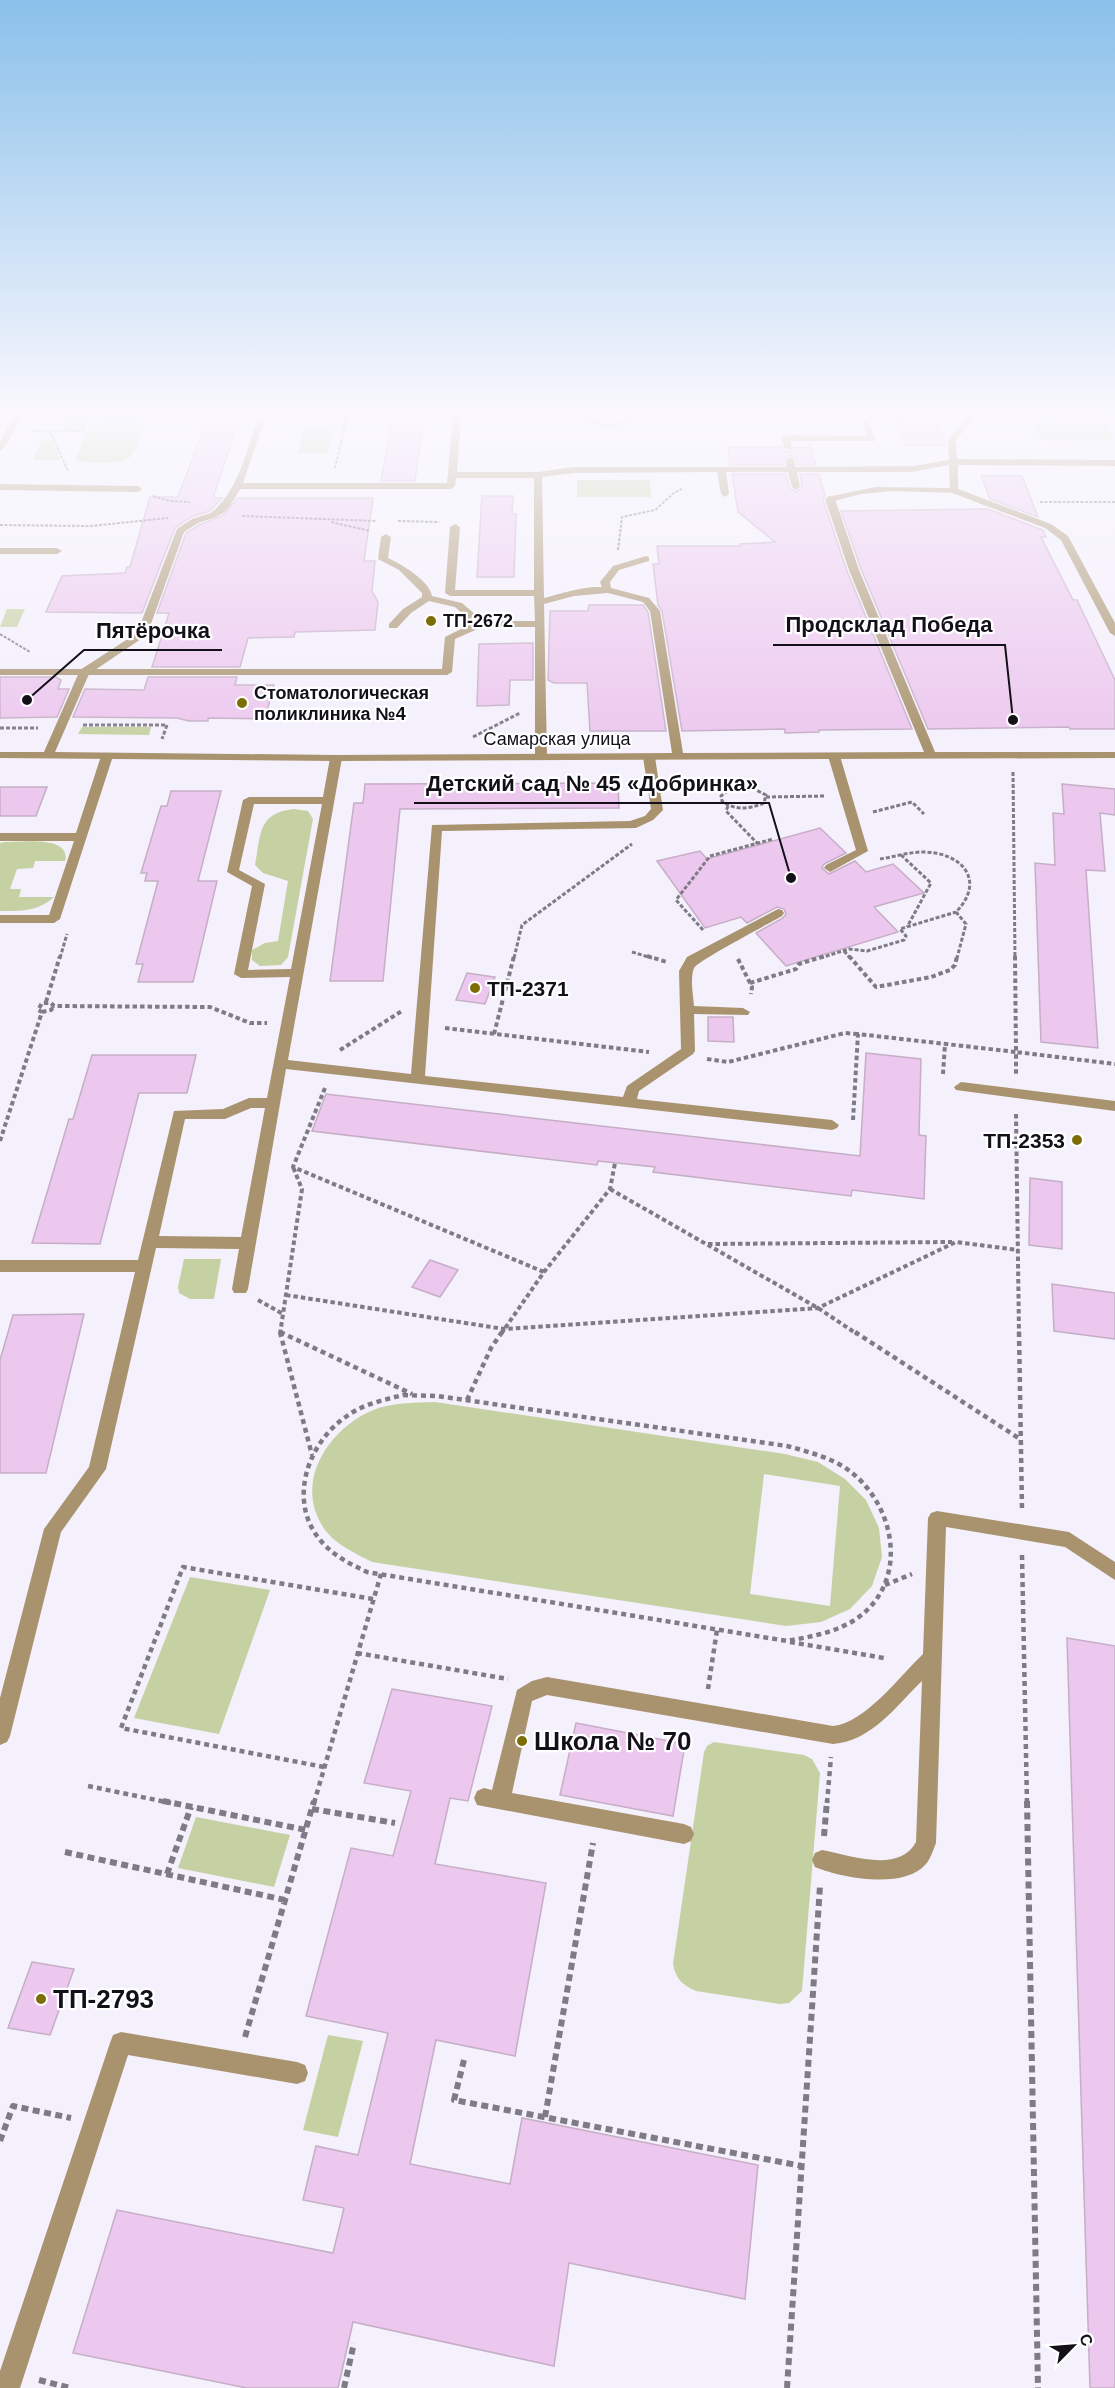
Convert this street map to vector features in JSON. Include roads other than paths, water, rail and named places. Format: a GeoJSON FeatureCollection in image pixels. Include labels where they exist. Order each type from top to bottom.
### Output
{"type":"FeatureCollection","features":[{"type":"Feature","properties":{"kind":"street"},"geometry":{"type":"LineString","coordinates":[[48,756],[84,672],[142,635],[180,531],[185,527]]}},
{"type":"Feature","properties":{"kind":"street"},"geometry":{"type":"LineString","coordinates":[[455,527],[450,593],[538,598],[573,592],[607,590],[646,600],[655,611],[678,756]]}},
{"type":"Feature","properties":{"kind":"street"},"geometry":{"type":"LineString","coordinates":[[538,527],[541,757]]}},
{"type":"Feature","properties":{"kind":"street"},"geometry":{"type":"LineString","coordinates":[[840,527],[854,570],[931,756]]}},
{"type":"Feature","properties":{"kind":"street"},"geometry":{"type":"LineString","coordinates":[[1050,527],[1065,538],[1111,619],[1115,633]]}},
{"type":"Feature","properties":{"kind":"street"},"geometry":{"type":"LineString","coordinates":[[386,537],[382,559],[402,568],[427,592],[427,598]]}},
{"type":"Feature","properties":{"kind":"street"},"geometry":{"type":"LineString","coordinates":[[0,551],[57,552]]}},
{"type":"Feature","properties":{"kind":"street"},"geometry":{"type":"LineString","coordinates":[[607,590],[605,582],[616,567],[646,559]]}},
{"type":"Feature","properties":{"kind":"street"},"geometry":{"type":"LineString","coordinates":[[393,626],[407,611],[427,598],[458,605],[480,624]]}},
{"type":"Feature","properties":{"kind":"street"},"geometry":{"type":"LineString","coordinates":[[0,672],[447,672],[450,637],[480,624],[538,624]]}},
{"type":"Feature","properties":{"kind":"street","name":"Самарская улица"},"geometry":{"type":"LineString","coordinates":[[0,755],[336,758],[1115,755]]}},
{"type":"Feature","properties":{"kind":"street"},"geometry":{"type":"LineString","coordinates":[[0,919],[54,919],[106,756]]}},
{"type":"Feature","properties":{"kind":"street"},"geometry":{"type":"LineString","coordinates":[[830,868],[862,851],[834,756]]}},
{"type":"Feature","properties":{"kind":"street"},"geometry":{"type":"LineString","coordinates":[[418,1080],[436,828],[632,825],[649,818],[657,810],[649,757]]}},
{"type":"Feature","properties":{"kind":"street"},"geometry":{"type":"LineString","coordinates":[[240,1288],[336,758]]}},
{"type":"Feature","properties":{"kind":"street"},"geometry":{"type":"LineString","coordinates":[[297,973],[241,974],[259,884],[232,872],[249,800],[328,801]]}},
{"type":"Feature","properties":{"kind":"street"},"geometry":{"type":"LineString","coordinates":[[0,837],[81,837]]}},
{"type":"Feature","properties":{"kind":"street"},"geometry":{"type":"LineString","coordinates":[[629,1103],[632,1089],[688,1051],[686,971],[692,960],[729,942],[778,913]]}},
{"type":"Feature","properties":{"kind":"street"},"geometry":{"type":"LineString","coordinates":[[687,1010],[742,1012]]}},
{"type":"Feature","properties":{"kind":"street"},"geometry":{"type":"LineString","coordinates":[[279,1064],[832,1125]]}},
{"type":"Feature","properties":{"kind":"street"},"geometry":{"type":"LineString","coordinates":[[961,1087],[1115,1106]]}},
{"type":"Feature","properties":{"kind":"street"},"geometry":{"type":"LineString","coordinates":[[0,1736],[53,1529],[97,1470],[179,1114],[225,1114],[249,1103],[272,1103]]}},
{"type":"Feature","properties":{"kind":"street"},"geometry":{"type":"LineString","coordinates":[[150,1242],[248,1243]]}},
{"type":"Feature","properties":{"kind":"street"},"geometry":{"type":"LineString","coordinates":[[0,1266],[144,1266]]}},
{"type":"Feature","properties":{"kind":"street"},"geometry":{"type":"LineString","coordinates":[[822,1860],[890,1871],[902,1869],[922,1855],[926,1843],[937,1518],[1069,1540],[1115,1572]]}},
{"type":"Feature","properties":{"kind":"street"},"geometry":{"type":"LineString","coordinates":[[684,1834],[492,1800],[524,1695],[539,1687],[547,1686],[833,1735],[844,1734],[865,1724],[932,1658]]}},
{"type":"Feature","properties":{"kind":"street"},"geometry":{"type":"LineString","coordinates":[[7,2388],[121,2043],[297,2073]]}},
{"type":"Feature","properties":{"kind":"place","name":"ТП-2672"},"geometry":{"type":"Point","coordinates":[431,621]}},
{"type":"Feature","properties":{"kind":"place","name":"Пятёрочка"},"geometry":{"type":"Point","coordinates":[27,700]}},
{"type":"Feature","properties":{"kind":"place","name":"Стоматологическая поликлиника №4"},"geometry":{"type":"Point","coordinates":[242,703]}},
{"type":"Feature","properties":{"kind":"place","name":"Продсклад Победа"},"geometry":{"type":"Point","coordinates":[1013,720]}},
{"type":"Feature","properties":{"kind":"place","name":"Детский сад № 45 «Добринка»"},"geometry":{"type":"Point","coordinates":[791,878]}},
{"type":"Feature","properties":{"kind":"place","name":"ТП-2371"},"geometry":{"type":"Point","coordinates":[475,988]}},
{"type":"Feature","properties":{"kind":"place","name":"ТП-2353"},"geometry":{"type":"Point","coordinates":[1077,1140]}},
{"type":"Feature","properties":{"kind":"place","name":"Школа № 70"},"geometry":{"type":"Point","coordinates":[522,1741]}},
{"type":"Feature","properties":{"kind":"place","name":"ТП-2793"},"geometry":{"type":"Point","coordinates":[41,1999]}}]}
